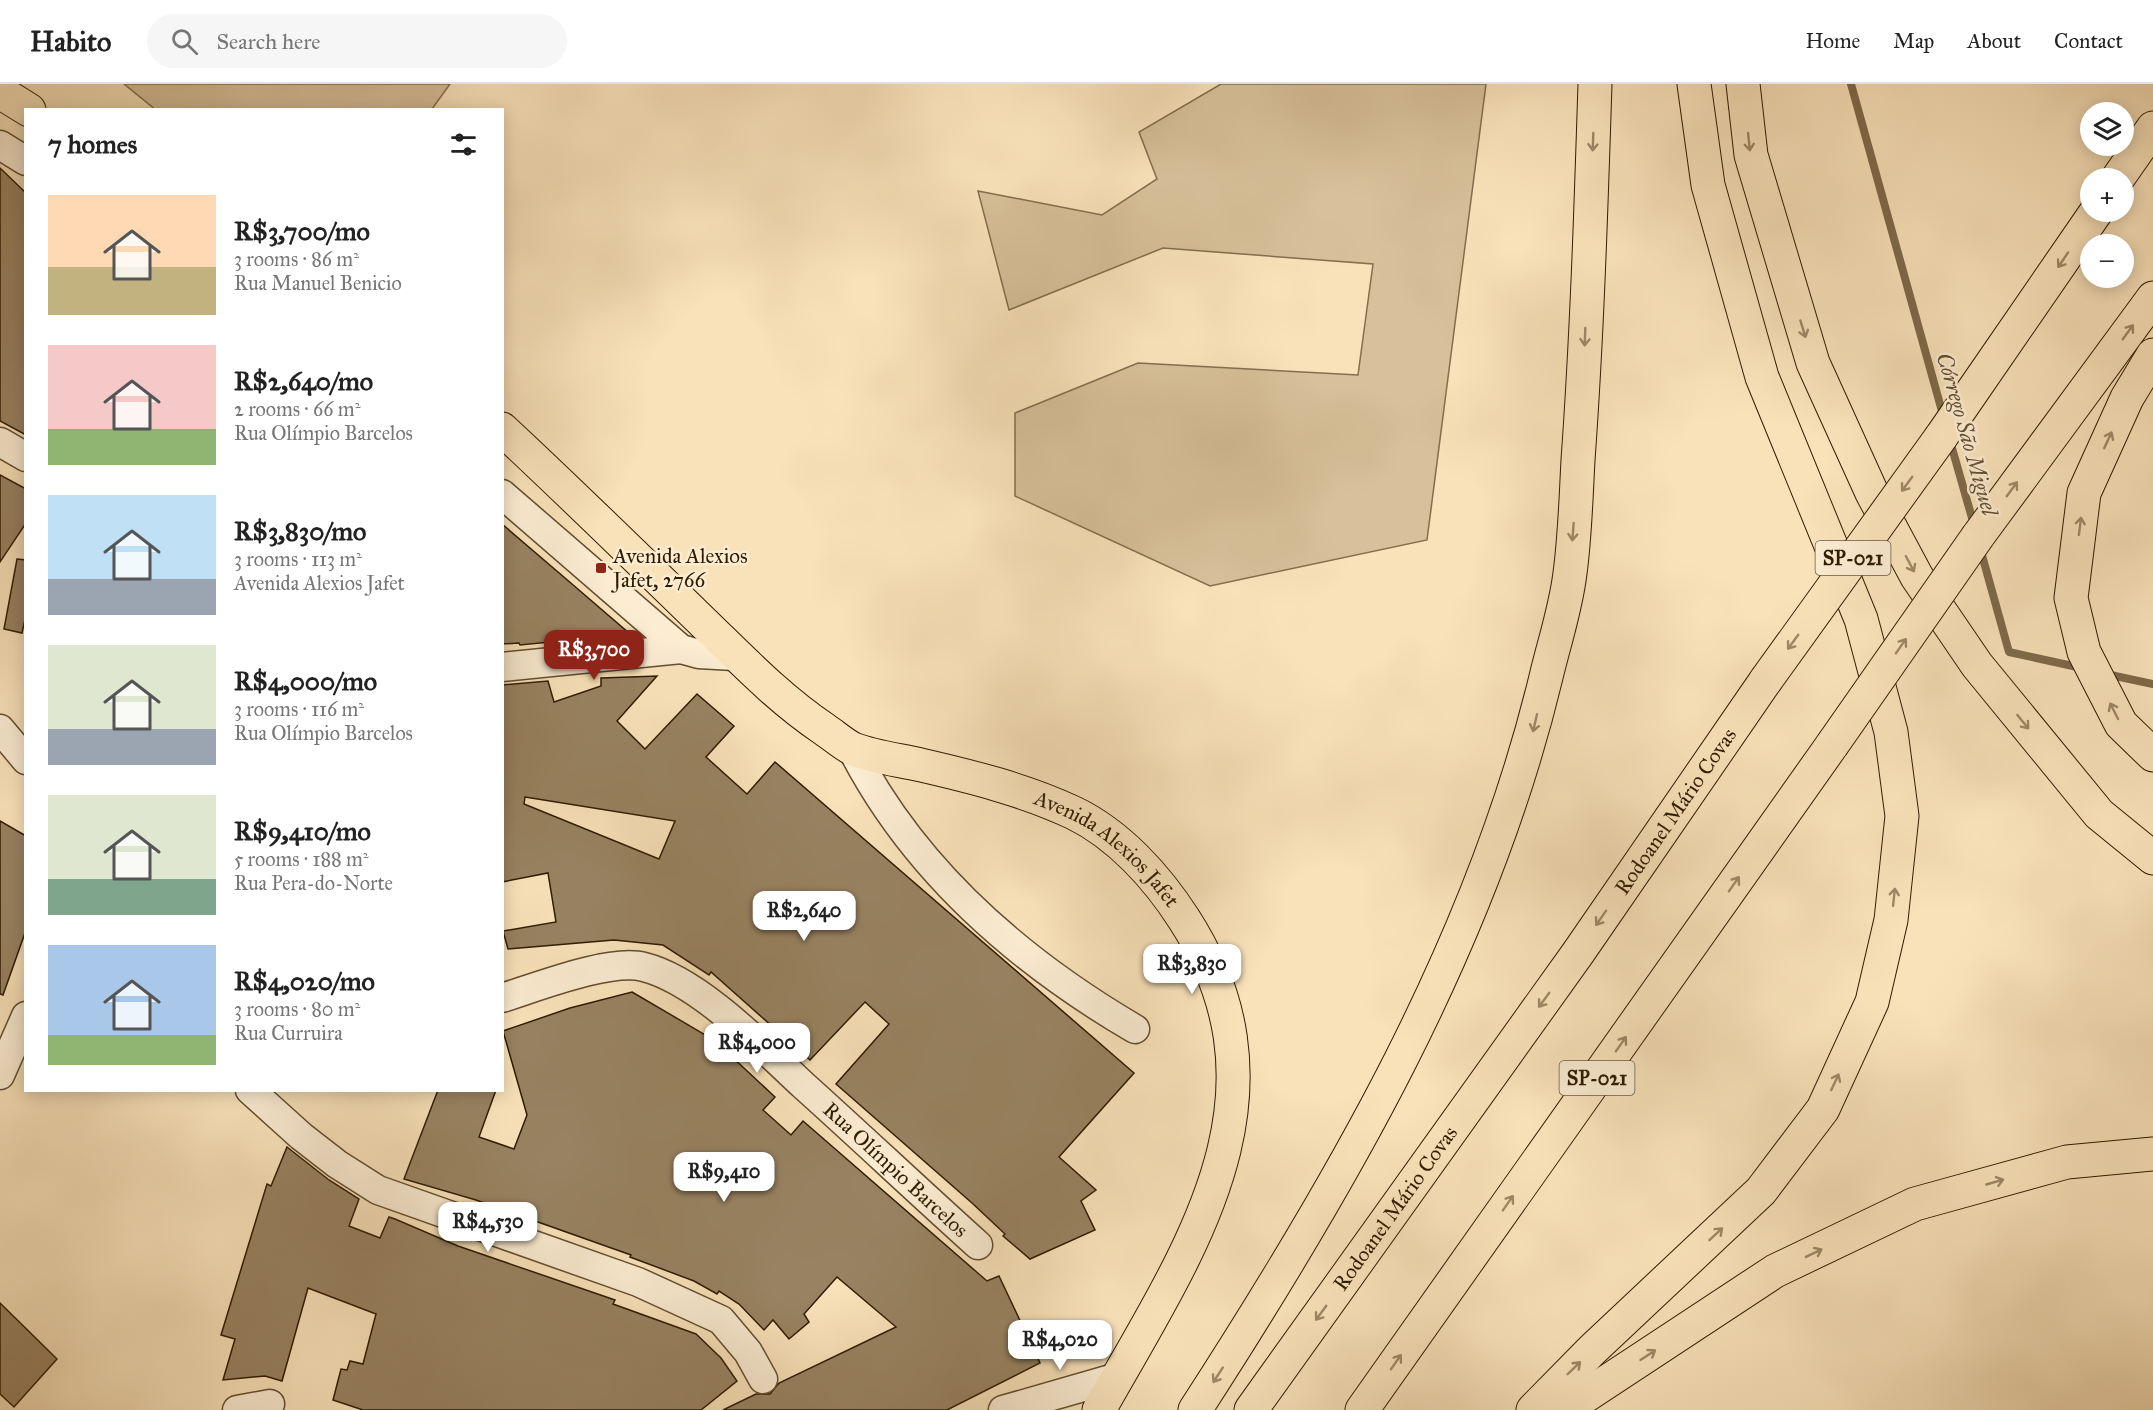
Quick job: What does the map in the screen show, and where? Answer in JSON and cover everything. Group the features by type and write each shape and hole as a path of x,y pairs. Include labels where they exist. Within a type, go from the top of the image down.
{"main road":[{"path":"1195,1410 1246,1329 1380,1102 1447,965 1493,850 1532,733 1570,575 1583,397 1595,84"},
{"path":"1533,1410 1592,1350 1761,1191 1823,1109 1872,1002 1891,920 1902,816 1891,732 1861,619 1762,377 1708,185 1694,84"},
{"path":"1743,84 1750,155 1813,363 1878,504 1917,577 1977,665 2099,814 2153,858"},
{"path":"0,92 26,108"},
{"path":"2125,168 2153,128"},
{"name":"Rodoanel Mário Covas","path":"1251,1410 1578,953 1766,680 1941,437 2089,222"},
{"name":"SP-021","path":"1362,1410 1978,536 2153,298"},
{"path":"2153,355 2127,398 2084,493 2071,598 2084,652 2121,724 2153,755"},
{"name":"Avenida Alexios Jafet","path":"504,431 622,543 734,656 795,709 852,748 993,782 1077,814 1118,843 1163,886 1198,940 1223,1004 1234,1068 1228,1142 1205,1214 1159,1306 1100,1410"},
{"path":"1564,1410 1775,1271 1915,1204 2067,1162 2153,1154"}],"street":[{"path":"0,145 24,160"},
{"path":"0,442 24,456"},
{"path":"504,496 681,649"},
{"path":"504,667 681,649 699,654 734,656"},
{"path":"0,729 24,758"},
{"name":"Avenida Alexios Jafet","path":"852,748 873,789 888,811 927,860 967,903 1029,959 1081,998 1135,1029"},
{"name":"Rua Olímpio Barcelos","path":"504,998 622,964 643,966 678,982 697,993 753,1039 978,1245"},
{"path":"0,1075 24,1021"},
{"path":"252,1092 264,1106 310,1143 378,1190 638,1282 721,1320 748,1352 763,1379"},
{"path":"1012,1409 1118,1377"},
{"path":"237,1410 270,1404"}],"shaded area":[{"path":"124,84 450,84 433,108 154,108"},
{"path":"1221,84 1486,84 1427,540 1210,586 1015,496 1015,413 1138,363 1358,375 1373,264 1163,248 1009,310 978,191 1102,215 1157,179 1139,132"}],"building":[{"path":"0,168 24,191 24,434 0,421"},
{"path":"0,475 24,488 24,526 0,562"},
{"path":"504,526 630,634 520,645 519,643 504,644"},
{"path":"17,559 24,560 22,633 4,629"},
{"path":"657,676 617,721 645,749 697,694 734,726 706,757 747,794 775,762 1134,1073 1059,1157 1096,1190 1081,1201 1095,1230 1030,1259 1003,1236 1005,1234 972,1203 836,1084 889,1024 865,1002 810,1060 711,972 709,975 663,945 614,940 508,949 504,931 556,922 548,873 504,882 504,685 548,681 554,702 601,686 601,678","holes":["525,797 675,821 659,859 524,804"]},
{"path":"0,821 24,835 24,936 3,995 0,994"},
{"path":"632,992 714,1040 775,1097 763,1110 791,1135 803,1121 987,1281 999,1276 1040,1363 947,1410 723,1410 756,1394 770,1394 779,1383 896,1327 837,1277 804,1314 809,1322 789,1339 773,1320 764,1330 739,1304 719,1291 717,1294 694,1281 630,1257 631,1255 476,1200 404,1179 437,1092 495,1092 479,1137 514,1149 527,1115 504,1031 570,1008"},
{"path":"287,1147 329,1180 359,1199 349,1226 380,1238 389,1217 458,1246 615,1300 613,1304 696,1334 721,1358 737,1381 701,1410 363,1410 333,1400 341,1369 347,1370 350,1361 363,1364 376,1314 308,1288 282,1381 265,1376 223,1380 235,1339 221,1335 267,1184 271,1186"},
{"path":"0,1303 57,1359 14,1407 0,1394"}],"waterway":[{"name":"Córrego São Miguel","path":"1851,84 1943,415"},
{"name":"Córrego São Miguel","path":"1950,441 1974,525"},
{"name":"Córrego São Miguel","path":"1980,548 2009,652 2082,668"},
{"name":"Córrego São Miguel","path":"2106,674 2153,684"}],"place":[{"name":"Avenida Alexios Jafet, 2766","path":"601,568"}]}
